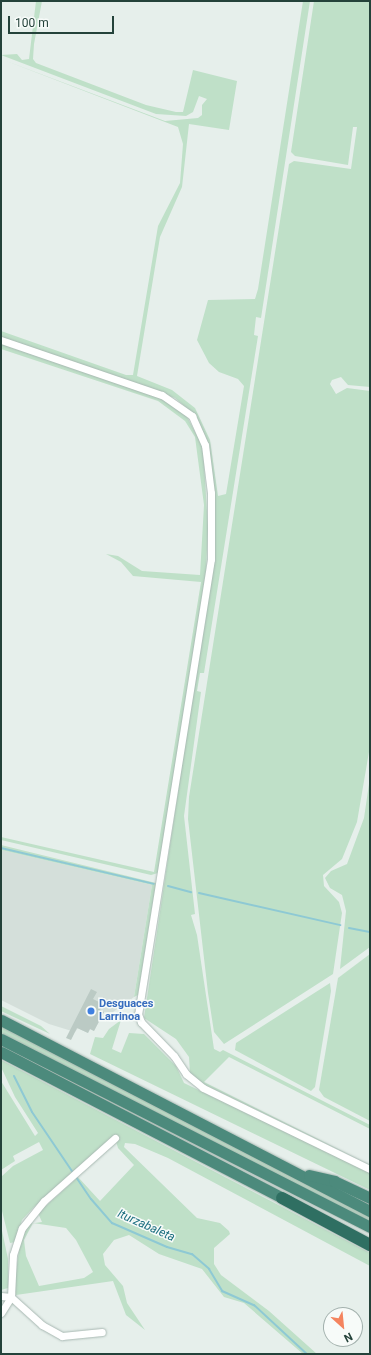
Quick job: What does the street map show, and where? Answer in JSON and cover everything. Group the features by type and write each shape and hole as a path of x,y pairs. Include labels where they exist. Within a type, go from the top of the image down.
{"highway":[{"path":"1,1020 370,1211"},
{"path":"1,1039 370,1227"},
{"path":"1,1052 370,1245"},
{"path":"293,1172 334,1181 370,1198"},
{"path":"282,1198 370,1241"}],"street":[{"path":"1,340 162,395 192,416 205,445 211,493 211,559 138,1014 141,1022 174,1056 186,1074 203,1088 370,1168"},
{"path":"1,1313 11,1297 13,1255 22,1228 44,1201 115,1138"},
{"path":"1,1296 11,1297 42,1325 62,1336 102,1332"}],"shaded area":[{"path":"1,850 152,885 134,997 113,1012 104,1012 94,1031 90,1029 88,1033 78,1028 75,1032 49,1024 1,1000"}],"green space":[{"path":"36,1 42,1 34,44 33,59 36,63 146,105 176,112 183,112 193,70 237,81 229,130 189,124 182,187 160,237 137,376 172,390 195,408 210,440 218,496 226,494 244,386 238,379 219,372 209,363 197,340 208,300 255,299 258,289 303,1 310,1 261,318 256,317 254,335 258,336 204,673 200,673 197,691 201,692 184,816 195,914 191,915 197,935 214,1049 220,1052 223,1050 370,1125 370,1129 229,1057 204,1082 370,1165 205,1085 190,1074 189,1057 176,1039 144,1018 214,553 215,498 209,447 196,416 175,398 1,337 1,331 126,375 133,375 158,226 180,183 183,144 178,127 1,59 165,121 198,118 202,115 202,105 207,99 199,96 193,112 186,116 156,114 1,55 17,54 22,60 29,59"},
{"path":"314,1 370,1 370,387 348,385 341,377 332,380 330,384 336,394 347,388 370,391 370,746 357,822 342,859 323,875 324,886 339,902 342,913 333,974 224,1044 214,1032 208,993 188,819 189,797 289,164 294,161 351,169 357,127 353,127 348,165 295,156 291,152"},
{"path":"1,344 167,400 185,413 203,447 208,528 206,571 158,873 151,875 1,840 1,837 154,872 201,582 133,576 121,562 106,554 118,556 142,571 200,575 204,505 195,437 185,421 158,401 1,349"},
{"path":"370,777 370,947 340,969 346,911 342,895 330,888 325,878 331,871 347,864 364,818"},
{"path":"1,845 156,883 138,995 134,997 152,885 1,850"},
{"path":"370,954 370,1121 324,1097 319,1090 338,978"},
{"path":"330,983 331,991 315,1087 311,1091 235,1050 236,1043"},
{"path":"1,1006 41,1026 50,1034 1,1011"},
{"path":"121,1020 112,1049 121,1053 129,1033 144,1034 176,1066 184,1083 370,1173 370,1190 90,1054 95,1037 103,1038 109,1029"},
{"path":"1,1026 370,1214 370,1223 1,1033"},
{"path":"1,1060 370,1253 370,1266 168,1158 135,1144 125,1143 124,1147 197,1218 220,1223 229,1231 230,1234 214,1248 214,1264 221,1275 269,1311 317,1354 303,1354 244,1303 224,1297 202,1269 159,1254 129,1235 114,1240 103,1254 105,1265 123,1286 127,1303 145,1330 126,1315 113,1281 16,1295 14,1287 20,1243 28,1224 33,1223 24,1240 26,1256 39,1286 84,1278 93,1272 76,1240 66,1228 34,1223 42,1222 38,1213 78,1177 100,1201 134,1165 118,1148 114,1135 33,1208 22,1220 15,1242 10,1243 1,1207 1,1177 13,1166 43,1150 39,1142 13,1156 15,1161 1,1170 1,1081 35,1136 38,1133 15,1097 1,1067"},
{"path":"1,1226 8,1259 8,1288 1,1290"}],"building":[{"name":"Desguaces Larrinoa","path":"91,989 97,992 93,999 103,1004 100,1010 104,1012 94,1031 90,1029 88,1033 77,1028 71,1040 66,1038"}],"waterway":[{"path":"1,848 154,884"},
{"path":"168,886 191,892"},
{"path":"199,893 340,925"},
{"path":"349,928 370,932"},
{"name":"Iturzabaleta","path":"14,1076 32,1112 91,1199 112,1223 167,1247 192,1254 209,1269 222,1291 254,1305 307,1354"}],"place":[{"name":"Desguaces Larrinoa","path":"91,1011"}]}
